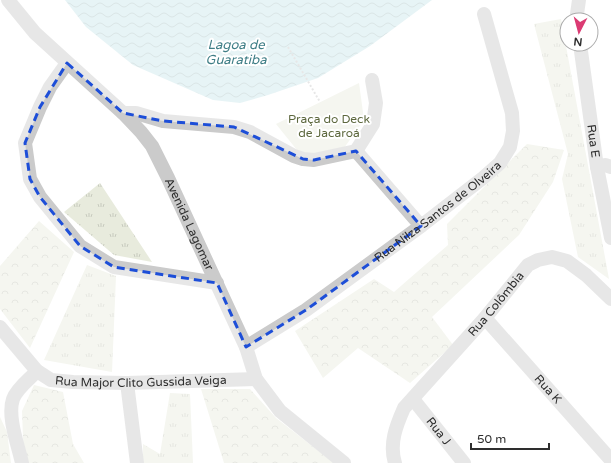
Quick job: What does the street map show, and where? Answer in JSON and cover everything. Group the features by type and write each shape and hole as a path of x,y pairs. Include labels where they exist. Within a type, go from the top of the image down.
{"street":[{"name":"Avenida Lagomar","path":"8,0 35,33 123,113 152,146 246,347 256,379 280,411 344,463"},
{"path":"576,12 579,0"},
{"name":"Rua Nilza Santos de Olveira","path":"246,347 306,310 421,226 500,163 510,147 513,131 512,113 484,14"},
{"name":"Rua E","path":"581,52 597,167 611,238"},
{"path":"67,63 50,87 40,106 25,143 30,178 40,197 80,246 114,267 217,283"},
{"path":"123,113 136,113 163,121 234,127 250,132 294,156 314,160 356,151 373,124 376,103 372,80"},
{"path":"356,151 421,226"},
{"path":"597,167 605,165 611,166"},
{"name":"Rua Colômbia","path":"395,463 392,450 395,431 404,408 485,318 528,265 538,260 552,257 567,261 586,275 611,299"},
{"name":"Rua K","path":"485,318 611,460"},
{"name":"Rua Major Clito Gussida Veiga","path":"0,327 37,371 51,380 127,383 256,379"},
{"path":"22,463 11,413 13,399 17,392 37,371"},
{"path":"127,383 137,463"},
{"name":"Rua J","path":"413,399 464,463"}],"path":[{"path":"288,47 320,102"}],"highlighted area":[{"path":"67,63 123,113 163,121 234,127 303,159 314,160 356,151 421,226 306,310 246,347 217,283 114,267 80,246 40,197 30,179 25,143 40,107"}],"green space":[{"path":"559,19 559,52 567,52 609,279 578,257 562,179 568,154 534,24"},
{"name":"Praça do Deck de Jacaroá","path":"359,83 364,120 344,148 311,155 297,150 276,124"},
{"path":"527,144 564,150 553,182 519,235 432,317 453,345 410,383 358,348 323,378 295,331 374,279 394,292 448,245 447,224"},
{"path":"100,183 152,262 114,255 64,212"},
{"path":"39,221 74,252 30,348 0,309 0,266"},
{"path":"87,265 116,276 112,372 44,360"},
{"path":"34,385 63,392 73,444 84,463 24,463 22,411"},
{"path":"201,389 250,389 276,418 334,463 224,463"},
{"path":"170,393 190,394 193,463 143,463 143,444 160,454"},
{"path":"0,417 7,432 11,463 0,463"}],"water":[{"name":"Lagoa de Guaratiba","path":"65,0 432,0 370,46 318,78 240,103 213,100 133,65 86,27"}]}
